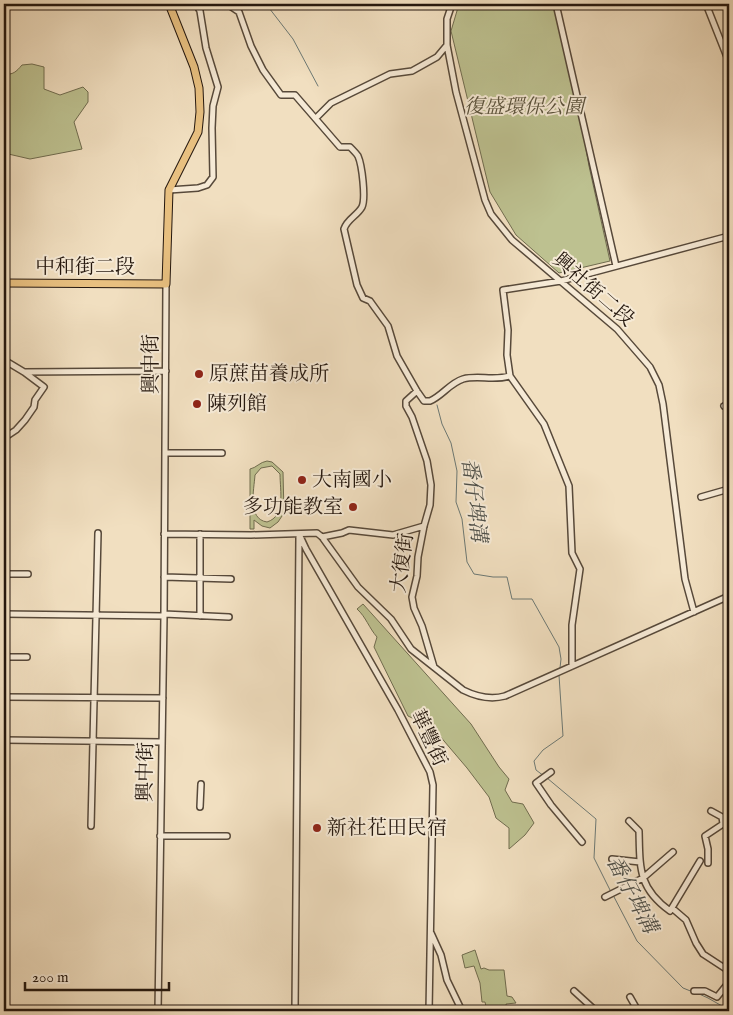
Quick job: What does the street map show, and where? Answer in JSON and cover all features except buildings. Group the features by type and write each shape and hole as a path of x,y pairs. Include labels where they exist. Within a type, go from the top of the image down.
{"main road":[{"path":"166,284 169,190 198,132 200,112 199,88 194,67 169,4"},
{"name":"中和街二段","path":"4,283 166,284"}],"street":[{"path":"169,190 198,188 208,185 212,177 212,128 218,88 206,48 200,11 196,4"},
{"path":"227,4 238,12 259,62 281,95 295,95 340,147 350,147 358,155 363,179 363,202 361,209 346,223 344,229 357,284 363,298 370,301 388,326 397,356 416,391 424,400 430,401 459,380 471,377 491,379 510,376"},
{"name":"興社街二段","path":"452,4 447,18 447,45 456,92 491,214 512,240 617,329 650,367 659,385 685,580 694,612"},
{"path":"556,4 616,266"},
{"path":"706,4 729,62"},
{"path":"316,118 331,103 390,74 412,71 437,57 447,45"},
{"path":"572,666 572,625 580,569 572,553 569,486 544,424 510,376 507,355 508,330 503,290 561,281 729,236"},
{"name":"興中街","path":"158,1011 166,453 166,284"},
{"path":"4,360 44,387 25,420 16,430 4,438"},
{"path":"24,372 166,371"},
{"name":"大復街","path":"416,391 406,401 406,406 412,417 427,461 431,485 430,504 424,526 412,597 414,608 422,626 435,667"},
{"path":"166,453 222,453"},
{"path":"701,497 729,489"},
{"path":"164,534 317,533 322,537 349,530 393,535 424,526"},
{"path":"91,826 98,533"},
{"path":"200,534 200,616"},
{"path":"295,1011 299,534"},
{"name":"華豐街","path":"299,534 398,710 430,772 433,785 429,1011"},
{"name":"大復街","path":"322,537 358,587 391,619 411,648 435,667"},
{"path":"4,574 28,574"},
{"path":"164,576 231,579"},
{"path":"435,667 472,695 497,698 729,596"},
{"path":"4,614 229,617"},
{"path":"4,657 27,657"},
{"path":"4,697 162,698"},
{"path":"4,740 162,742"},
{"path":"551,772 536,783 551,805 582,842"},
{"path":"200,784 200,807"},
{"path":"708,863 708,849 705,836 723,824 722,817 711,811"},
{"path":"629,821 639,832 640,862 643,878 655,900 670,911 700,861"},
{"path":"160,836 226,836"},
{"path":"605,897 643,878 673,852"},
{"path":"612,859 640,862"},
{"path":"672,908 686,920 703,954 729,971"},
{"path":"430,933 441,955 447,980 462,1011"},
{"path":"694,991 705,991 716,997 729,982"},
{"path":"574,991 596,1011"},
{"path":"630,997 638,1011"}],"green space":[{"name":"復盛環保公園","path":"459,4 553,4 578,103 589,166 610,261 559,273 516,235 490,192 451,31"},
{"path":"32,64 44,67 44,89 60,95 83,87 88,92 88,102 74,122 82,149 30,159 4,153 4,74 10,74 18,70 22,65"},
{"path":"265,462 272,462 283,472 284,513 278,522 270,528 262,526 254,520 254,529 250,529 250,469","holes":["272,466 280,474 281,502 277,514 267,522 261,520 254,510 253,503 255,475 261,468"]},
{"path":"363,604 471,724 509,779 505,790 512,802 523,804 534,823 525,835 509,849 509,828 496,818 489,797 467,768 433,728 408,716 374,647 377,637 357,609"},
{"path":"475,950 481,969 504,970 507,996 512,997 516,1003 506,1004 507,1011 487,1011 485,1002 482,1002 480,983 474,966 465,968 462,955"}],"waterway":[{"path":"266,4 293,39 318,86"},
{"name":"番仔埤溝","path":"437,405 442,424 451,443 457,471 456,502 462,519 467,562 474,574 507,577 512,599 532,599 559,647 560,668"},
{"name":"番仔埤溝","path":"544,776 536,770 534,761 543,750 563,736 559,675"},
{"name":"番仔埤溝","path":"547,778 596,819 594,858 611,892"},
{"name":"番仔埤溝","path":"613,895 637,941 683,988 693,992"},
{"name":"番仔埤溝","path":"697,993 729,1010"}],"place":[{"name":"原蔗苗養成所","path":"199,374"},
{"name":"陳列館","path":"197,404"},
{"name":"大南國小","path":"302,480"},
{"name":"多功能教室","path":"353,507"},
{"name":"新社花田民宿","path":"317,828"}]}
